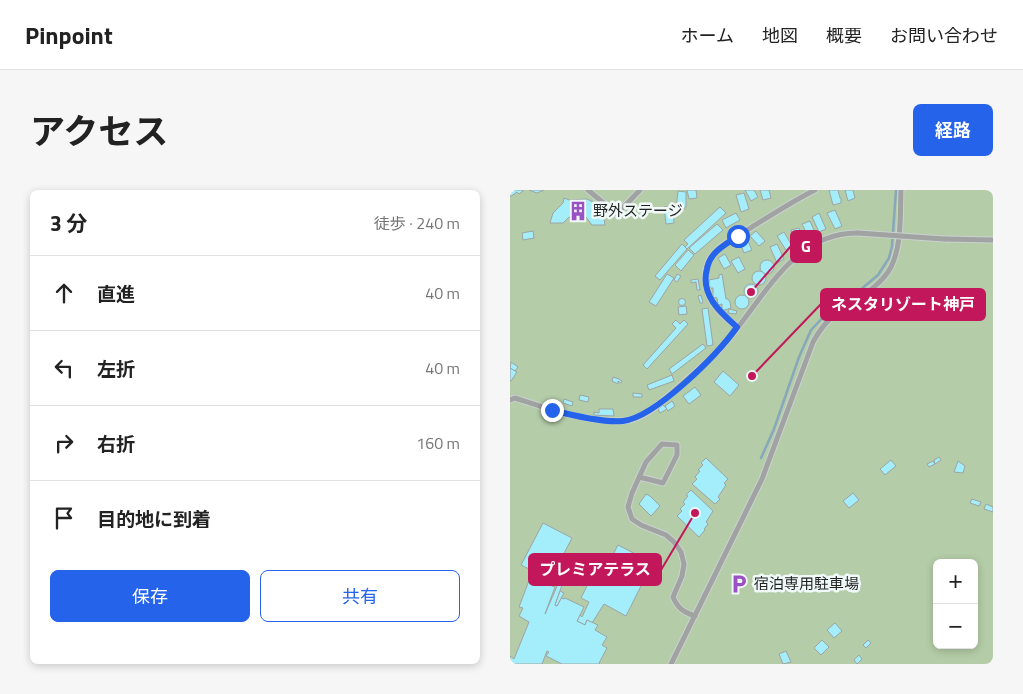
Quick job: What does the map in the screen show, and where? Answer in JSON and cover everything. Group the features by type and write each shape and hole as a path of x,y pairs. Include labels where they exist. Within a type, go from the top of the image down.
{"lane":[{"path":"588,190 617,214 640,190"},
{"path":"737,327 718,310 708,295 705,279 707,267 714,253 738,236 815,190"},
{"path":"671,664 762,479 813,342 831,317 878,282 891,268 897,248 901,190"},
{"path":"510,394 512,399 577,417 623,421 641,416 669,396 727,342 766,288 789,263 804,251 829,238 844,233 858,233 944,239 993,240"},
{"path":"639,477 663,482 678,455 677,445 662,444 646,462 639,477 632,493 628,507 632,519 641,525 666,535 681,552 684,564 682,576 673,597 677,606 695,616"}],"green space":[{"path":"510,190 993,190 993,664 510,664"}],"building":[{"path":"510,190 524,190 510,197"},
{"path":"529,190 544,190 537,193"},
{"path":"687,190 696,190 697,198 689,199"},
{"path":"745,190 754,190 758,197 751,201"},
{"path":"760,190 769,190 771,198 763,200"},
{"path":"829,190 838,190 841,203 833,205"},
{"path":"845,190 853,190 855,198 848,201"},
{"path":"678,191 686,192 686,207 684,207 684,210 676,209"},
{"path":"744,193 749,209 741,212 736,195"},
{"name":"野外ステージ","path":"564,198 569,200 587,199 595,203 603,214 605,225 592,225 586,217 575,214 563,223 550,223 553,213 563,203"},
{"path":"673,206 674,223 666,224 664,207"},
{"path":"720,207 726,213 687,249 685,247 688,244 684,240"},
{"path":"835,210 842,226 835,229 827,213"},
{"path":"736,213 740,220 726,228 722,220"},
{"path":"819,213 826,229 819,232 812,217"},
{"path":"810,221 817,237 810,240 802,224"},
{"path":"717,224 723,230 695,254 689,248"},
{"path":"799,228 804,244 796,247 791,230"},
{"path":"533,231 534,238 523,240 522,233"},
{"path":"756,231 765,241 759,246 750,236"},
{"path":"784,232 792,246 786,250 777,236"},
{"path":"746,237 752,250 744,253 739,240"},
{"path":"682,244 687,249 660,280 655,276"},
{"path":"777,244 784,259 777,263 770,247"},
{"path":"688,250 694,255 681,271 675,265"},
{"path":"725,254 731,265 724,269 718,258"},
{"path":"739,257 745,269 738,273 731,261"},
{"path":"767,260 772,262 774,267 772,272 767,274 762,272 760,267 762,262"},
{"path":"759,271 764,273 766,278 764,283 759,285 754,283 752,278 754,273"},
{"path":"667,274 674,278 656,306 649,302"},
{"path":"677,274 681,276 677,282 674,280"},
{"path":"722,274 726,299 730,302 731,308 725,310 722,310 722,304 718,305 717,298 713,297 713,288 710,288 709,280 719,278 719,275"},
{"path":"698,279 700,290 697,290 696,282 691,283 691,280"},
{"path":"751,284 756,286 758,291 756,296 751,298 746,296 744,291 746,286"},
{"path":"701,295 703,303 700,303 698,296"},
{"path":"742,295 747,297 749,302 747,307 742,309 737,307 735,302 737,297"},
{"path":"682,298 686,302 682,306 678,302"},
{"path":"686,306 687,314 679,315 678,307"},
{"path":"708,308 713,345 707,346 702,309"},
{"path":"729,309 737,311 736,314 728,313"},
{"path":"676,320 680,324 684,320 688,324 647,369 643,365 676,328 672,324"},
{"path":"703,344 706,348 672,374 669,369"},
{"path":"511,362 518,367 515,371 510,368"},
{"path":"510,368 517,372 511,381 510,381"},
{"path":"723,371 739,385 730,396 714,382"},
{"path":"672,375 674,381 649,390 647,385"},
{"path":"613,377 622,381 621,383 618,381 618,384 612,381"},
{"path":"695,387 701,395 689,404 683,396"},
{"path":"633,393 642,394 642,397 633,397"},
{"path":"580,395 589,397 588,402 579,400"},
{"path":"564,399 573,402 572,406 563,403"},
{"path":"672,401 675,406 668,411 665,406"},
{"path":"663,405 667,409 660,413 658,409"},
{"path":"599,409 613,409 614,416 594,415 594,412 599,413"},
{"path":"939,457 941,460 935,464 934,460"},
{"path":"706,458 728,479 724,483 726,485 718,497 720,499 715,504 692,484 697,479 695,477 700,471 698,470 703,465 701,463"},
{"path":"891,460 896,466 885,475 880,469"},
{"path":"933,461 935,464 929,467 927,464"},
{"path":"958,461 965,466 963,473 954,472"},
{"path":"691,490 713,511 706,522 708,524 705,530 699,537 677,516 685,504 683,502 688,496 686,495"},
{"path":"853,493 859,500 849,508 843,501"},
{"path":"646,494 660,506 651,516 639,504"},
{"path":"972,499 981,502 979,506 970,503"},
{"path":"986,504 993,507 993,512 984,509"},
{"path":"543,523 572,538 560,561 571,567 562,585 521,565"},
{"path":"618,545 647,560 644,565 650,568 626,616 604,604 592,623 587,620 585,625 577,621 580,615 582,617 589,602 581,598 594,572 596,573 601,563 607,566"},
{"path":"578,558 594,567 584,586 572,579 571,581 565,578"},
{"path":"530,578 555,587 545,614 558,584 562,585 555,605 557,606 561,598 565,598 584,607 577,621 585,625 587,620 598,625 595,630 607,637 602,645 607,648 600,664 562,664 546,656 549,652 547,651 542,664 510,664 510,656 514,659 529,622 519,616 523,608 519,607"},
{"path":"560,591 564,593 557,606 555,605"},
{"path":"835,623 842,631 834,638 827,630"},
{"path":"822,640 829,647 821,655 814,648"},
{"path":"868,640 871,643 866,648 863,645"},
{"path":"786,651 791,662 783,664 779,654"},
{"path":"859,655 862,659 857,664 854,660"}],"waterway":[{"path":"761,458 774,429 799,357 811,330 828,312 859,291 878,275 889,258 892,246 896,190"}],"place":[{"name":"野外ステージ","path":"578,211"},
{"name":"G","path":"751,292"},
{"name":"ネスタリゾート神戸","path":"752,376"},
{"name":"プレミアテラス","path":"695,513"},
{"name":"宿泊専用駐車場","path":"739,584"}],"route":[{"path":"552,410 577,417 623,421 641,416 669,396 727,342 737,327 718,310 708,295 705,279 707,267 714,253 738,236"}]}
